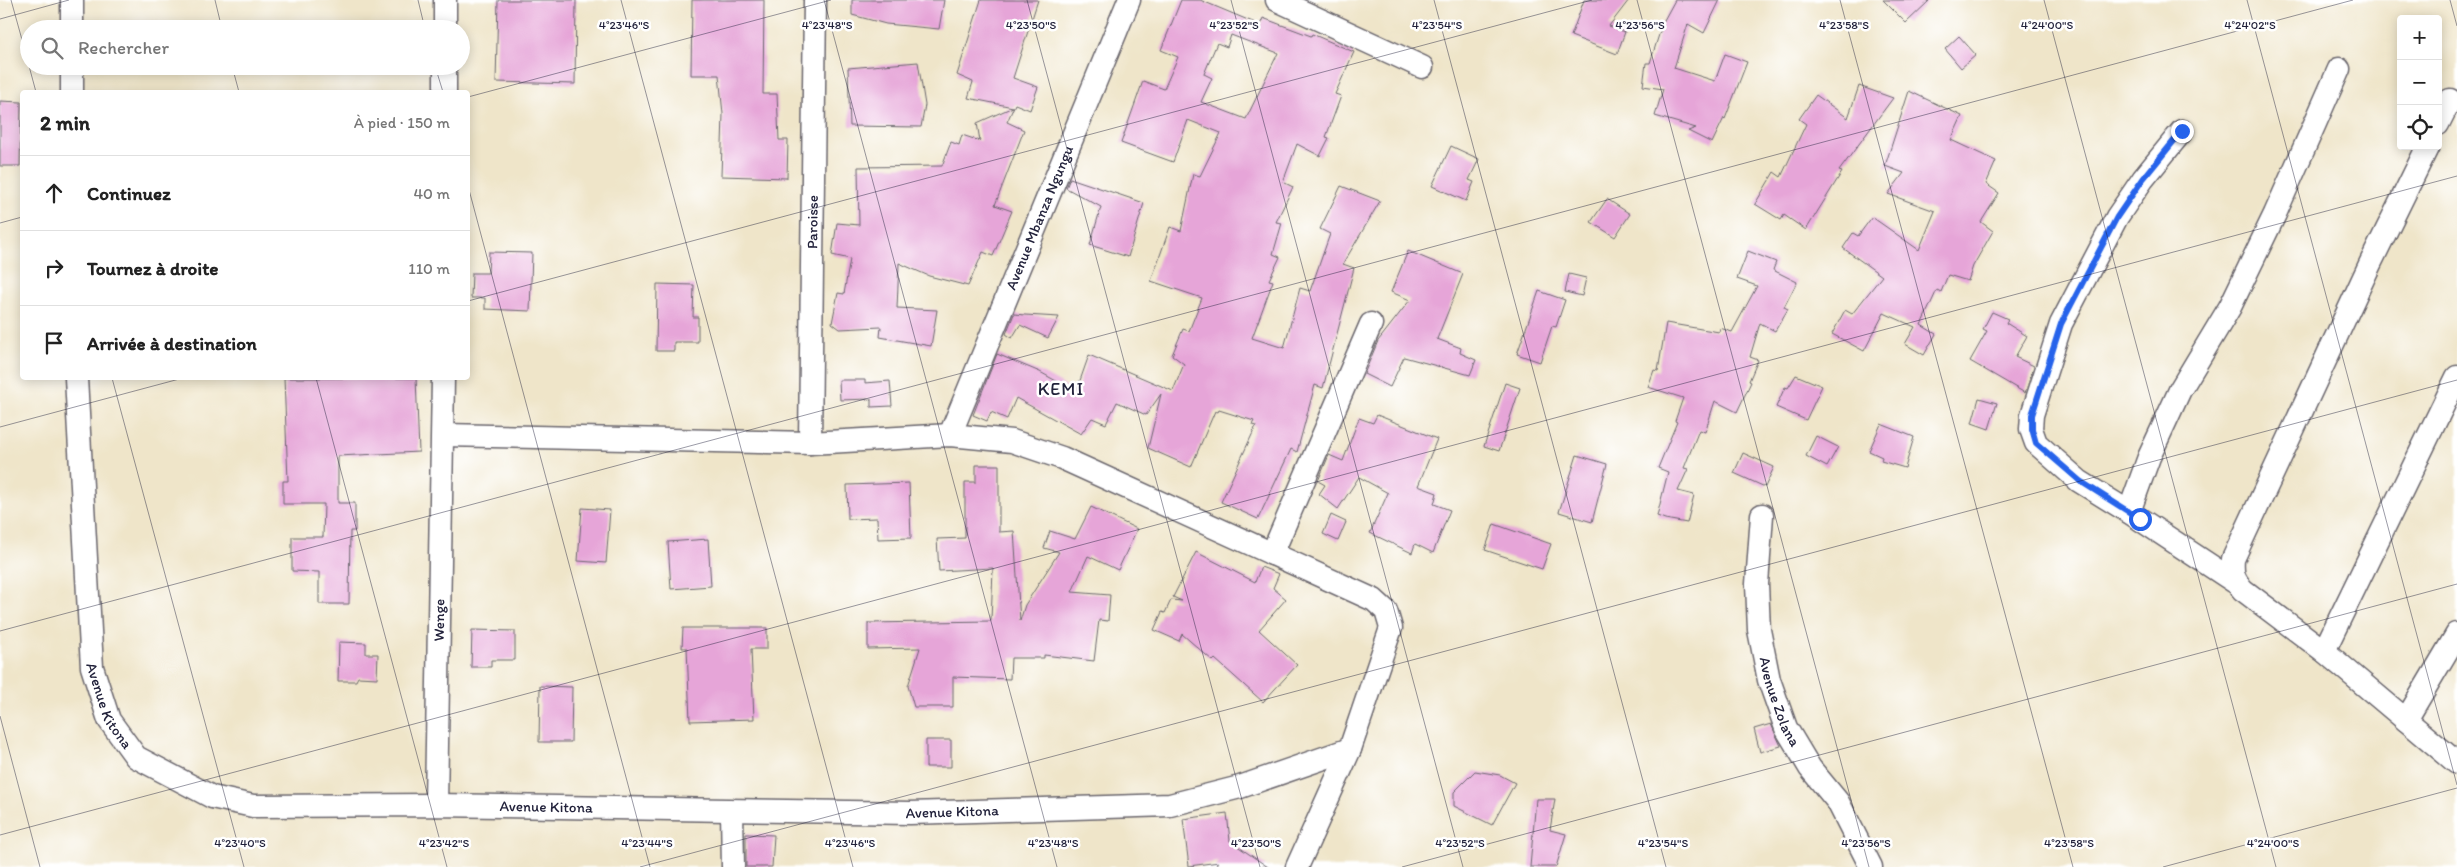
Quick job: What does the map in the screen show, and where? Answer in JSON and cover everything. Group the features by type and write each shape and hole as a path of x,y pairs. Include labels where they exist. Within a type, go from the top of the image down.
{"street":[{"path":"72,0 72,20"},
{"path":"445,0 445,20"},
{"name":"Paroisse","path":"810,443 815,0"},
{"name":"Avenue Mbanza Ngungu","path":"950,435 1130,0"},
{"path":"1277,0 1422,67"},
{"path":"2129,512 2149,457 2176,398 2230,307 2275,214 2339,69"},
{"path":"72,75 72,90"},
{"path":"445,75 445,90"},
{"path":"2442,116 2450,100"},
{"path":"2182,131 2143,179 2117,217 2061,324 2032,415 2032,429 2036,443 2080,481 2235,582 2324,651 2457,763"},
{"path":"2235,582 2232,573 2234,559 2365,273 2426,150"},
{"path":"1272,554 1370,324"},
{"path":"2324,651 2457,377"},
{"name":"Avenue Kitona","path":"76,380 92,667 109,720 136,757 212,797 253,806 436,805 920,813 1170,805 1240,787 1350,749"},
{"name":"Wenge","path":"436,805 443,380"},
{"path":"443,435 810,443 950,435 1012,441 1062,458 1374,600 1386,611 1391,628 1350,749 1297,867"},
{"name":"Avenue Zolana","path":"1762,515 1756,584 1759,630 1769,680 1786,728 1810,768 1838,802 1871,867"},
{"path":"2406,720 2457,634"},
{"path":"732,811 733,867"}],"building":[{"path":"498,0 576,0 575,84 496,82"},
{"path":"692,0 764,0 763,94 777,94 779,140 788,140 787,178 721,176 723,114 719,75 691,75"},
{"path":"852,0 944,0 939,29 886,24 852,15"},
{"path":"981,0 1038,0 1013,78 1038,87 1030,110 1015,104 1007,122 1024,130 995,205 1012,211 993,256 983,252 968,286 929,276 899,263 897,308 937,310 931,346 880,337 881,327 840,329 832,323 838,293 844,294 850,259 832,255 837,223 859,225 858,167 942,166 951,142 959,145 962,135 980,141 977,123 1013,107 968,98 973,82 957,75"},
{"path":"1181,0 1200,0 1260,25 1263,18 1311,36 1312,34 1354,52 1335,94 1341,96 1326,137 1329,138 1320,156 1297,144 1283,182 1293,187 1276,222 1282,223 1273,254 1280,257 1269,280 1273,281 1252,338 1284,348 1300,288 1310,291 1330,234 1320,229 1341,186 1380,201 1343,264 1354,268 1323,388 1315,385 1297,452 1291,449 1258,519 1221,502 1256,426 1252,425 1254,421 1219,410 1218,412 1215,411 1191,467 1148,448 1161,394 1146,415 1117,402 1106,424 1092,418 1081,434 1016,398 1007,419 991,412 987,421 973,415 997,354 1040,372 1076,392 1089,355 1173,391 1184,364 1172,355 1183,329 1189,331 1202,298 1151,281 1170,227 1181,231 1193,174 1200,176 1221,133 1188,120 1173,162 1121,143 1143,81 1164,89 1178,57 1161,50","holes":["1231,35 1278,53 1246,119 1201,102 1212,78 1204,74 1217,43 1227,47"]},
{"path":"1584,0 1629,0 1609,26 1625,32 1617,54 1571,36"},
{"path":"1675,0 1720,0 1704,33 1688,24 1674,68 1715,81 1725,54 1747,62 1725,119 1712,143 1688,131 1696,128 1655,116 1663,89 1643,86 1646,63 1650,63 1663,22"},
{"path":"1883,0 1930,0 1906,23"},
{"path":"1959,36 1976,55 1961,68 1945,49"},
{"path":"918,62 925,105 921,127 850,126 848,68"},
{"path":"1859,86 1893,98 1839,171 1842,172 1806,230 1784,215 1781,220 1755,204 1774,172 1781,177 1806,124 1799,119 1816,95 1848,118"},
{"path":"1909,91 1962,116 1951,140 1996,161 1986,184 1999,193 1981,222 1993,231 1973,266 1968,281 1948,275 1941,292 1937,290 1921,325 1936,334 1924,355 1905,344 1915,327 1884,313 1864,351 1832,334 1845,310 1852,314 1882,276 1843,248 1853,233 1858,236 1872,217 1919,250 1935,211 1888,194 1904,173 1885,166"},
{"path":"0,101 20,102 20,166 0,166"},
{"path":"1451,146 1479,159 1469,180 1474,182 1466,201 1432,186"},
{"path":"1070,178 1144,203 1128,257 1090,245 1101,207 1066,188"},
{"path":"1607,199 1630,214 1615,237 1591,222"},
{"path":"1408,251 1463,274 1437,339 1461,348 1460,353 1476,360 1470,375 1404,357 1390,387 1364,374 1378,341 1410,300 1391,292"},
{"path":"1748,251 1776,262 1773,270 1797,282 1784,307 1788,309 1775,331 1760,323 1750,357 1758,360 1749,381 1751,382 1737,412 1715,401 1705,432 1699,430 1684,468 1688,469 1678,491 1694,495 1687,523 1665,519 1657,516 1668,472 1658,468 1677,422 1675,421 1683,398 1648,387 1654,370 1658,371 1666,323 1719,332 1720,328 1732,332 1757,286 1737,279"},
{"path":"489,252 532,253 530,311 485,309 485,298 471,298 472,273 488,273"},
{"path":"1569,274 1586,278 1582,296 1565,292"},
{"path":"657,284 694,285 693,317 698,317 698,342 674,342 674,351 656,351"},
{"path":"1539,291 1565,300 1556,327 1552,326 1540,362 1517,354"},
{"path":"1992,312 2008,319 2006,323 2027,336 2015,357 2034,366 2025,393 1970,361 1987,331 1983,329"},
{"path":"1014,314 1059,317 1048,338 1020,325 1012,338 1006,334"},
{"path":"1796,375 1822,386 1806,420 1776,407 1785,387 1788,388"},
{"path":"284,380 416,380 419,452 338,456 338,503 355,503 355,531 350,531 349,604 319,604 319,572 292,571 292,537 323,537 324,504 283,504 283,481 288,481"},
{"path":"839,380 865,380 865,383 890,381 892,406 871,407 871,399 840,400"},
{"path":"1505,383 1520,388 1499,451 1484,446"},
{"path":"1979,398 1997,403 1989,429 1972,423"},
{"path":"1377,415 1437,439 1418,486 1437,493 1434,504 1450,510 1433,553 1415,544 1412,553 1370,533 1388,493 1359,477 1338,509 1319,494 1325,485 1318,481 1329,455 1343,461 1359,418 1373,423"},
{"path":"1881,424 1914,437 1905,468 1881,461 1882,457 1869,451"},
{"path":"1816,436 1838,447 1827,467 1806,456"},
{"path":"1743,453 1774,467 1765,487 1734,473"},
{"path":"1577,455 1607,464 1592,522 1559,512"},
{"path":"976,465 999,465 999,532 1014,531 1020,621 1025,605 1059,552 1044,548 1050,531 1075,539 1091,507 1137,529 1118,570 1088,556 1072,592 1110,595 1108,621 1099,620 1094,661 1044,655 1044,658 1011,658 1010,679 953,677 953,707 914,707 908,686 920,648 868,649 868,623 991,621 993,568 939,571 937,539 965,538 965,482 976,482"},
{"path":"909,483 911,538 878,539 877,518 848,519 847,485"},
{"path":"582,508 610,510 606,563 578,561"},
{"path":"1331,515 1346,522 1338,541 1323,534"},
{"path":"1494,524 1551,544 1542,569 1485,550"},
{"path":"708,539 711,586 671,589 668,542"},
{"path":"1196,552 1255,582 1261,567 1279,574 1273,588 1286,599 1259,630 1297,665 1263,702 1215,659 1213,661 1182,634 1179,641 1154,630 1162,612 1165,613 1171,600 1182,601 1173,597"},
{"path":"683,628 767,628 767,649 751,649 754,719 690,721 687,648 682,648"},
{"path":"472,630 515,631 515,660 491,660 491,667 471,667"},
{"path":"339,642 366,643 366,654 378,654 377,678 358,677 356,681 338,681"},
{"path":"540,686 572,687 571,742 539,742"},
{"path":"1771,724 1781,746 1760,752 1754,729"},
{"path":"926,740 951,740 951,767 926,767"},
{"path":"1475,771 1500,775 1515,783 1492,825 1454,806 1454,792"},
{"path":"1536,799 1555,799 1550,830 1566,834 1556,867 1530,867"},
{"path":"1227,813 1230,841 1268,867 1215,867 1219,862 1189,866 1183,819"},
{"path":"746,834 774,835 772,867 746,867"}],"district":[{"name":"KEMI","path":"1061,389"}],"route":[{"path":"2140,519 2080,481 2036,443 2032,429 2032,415 2061,324 2117,217 2143,179 2182,131"}]}
